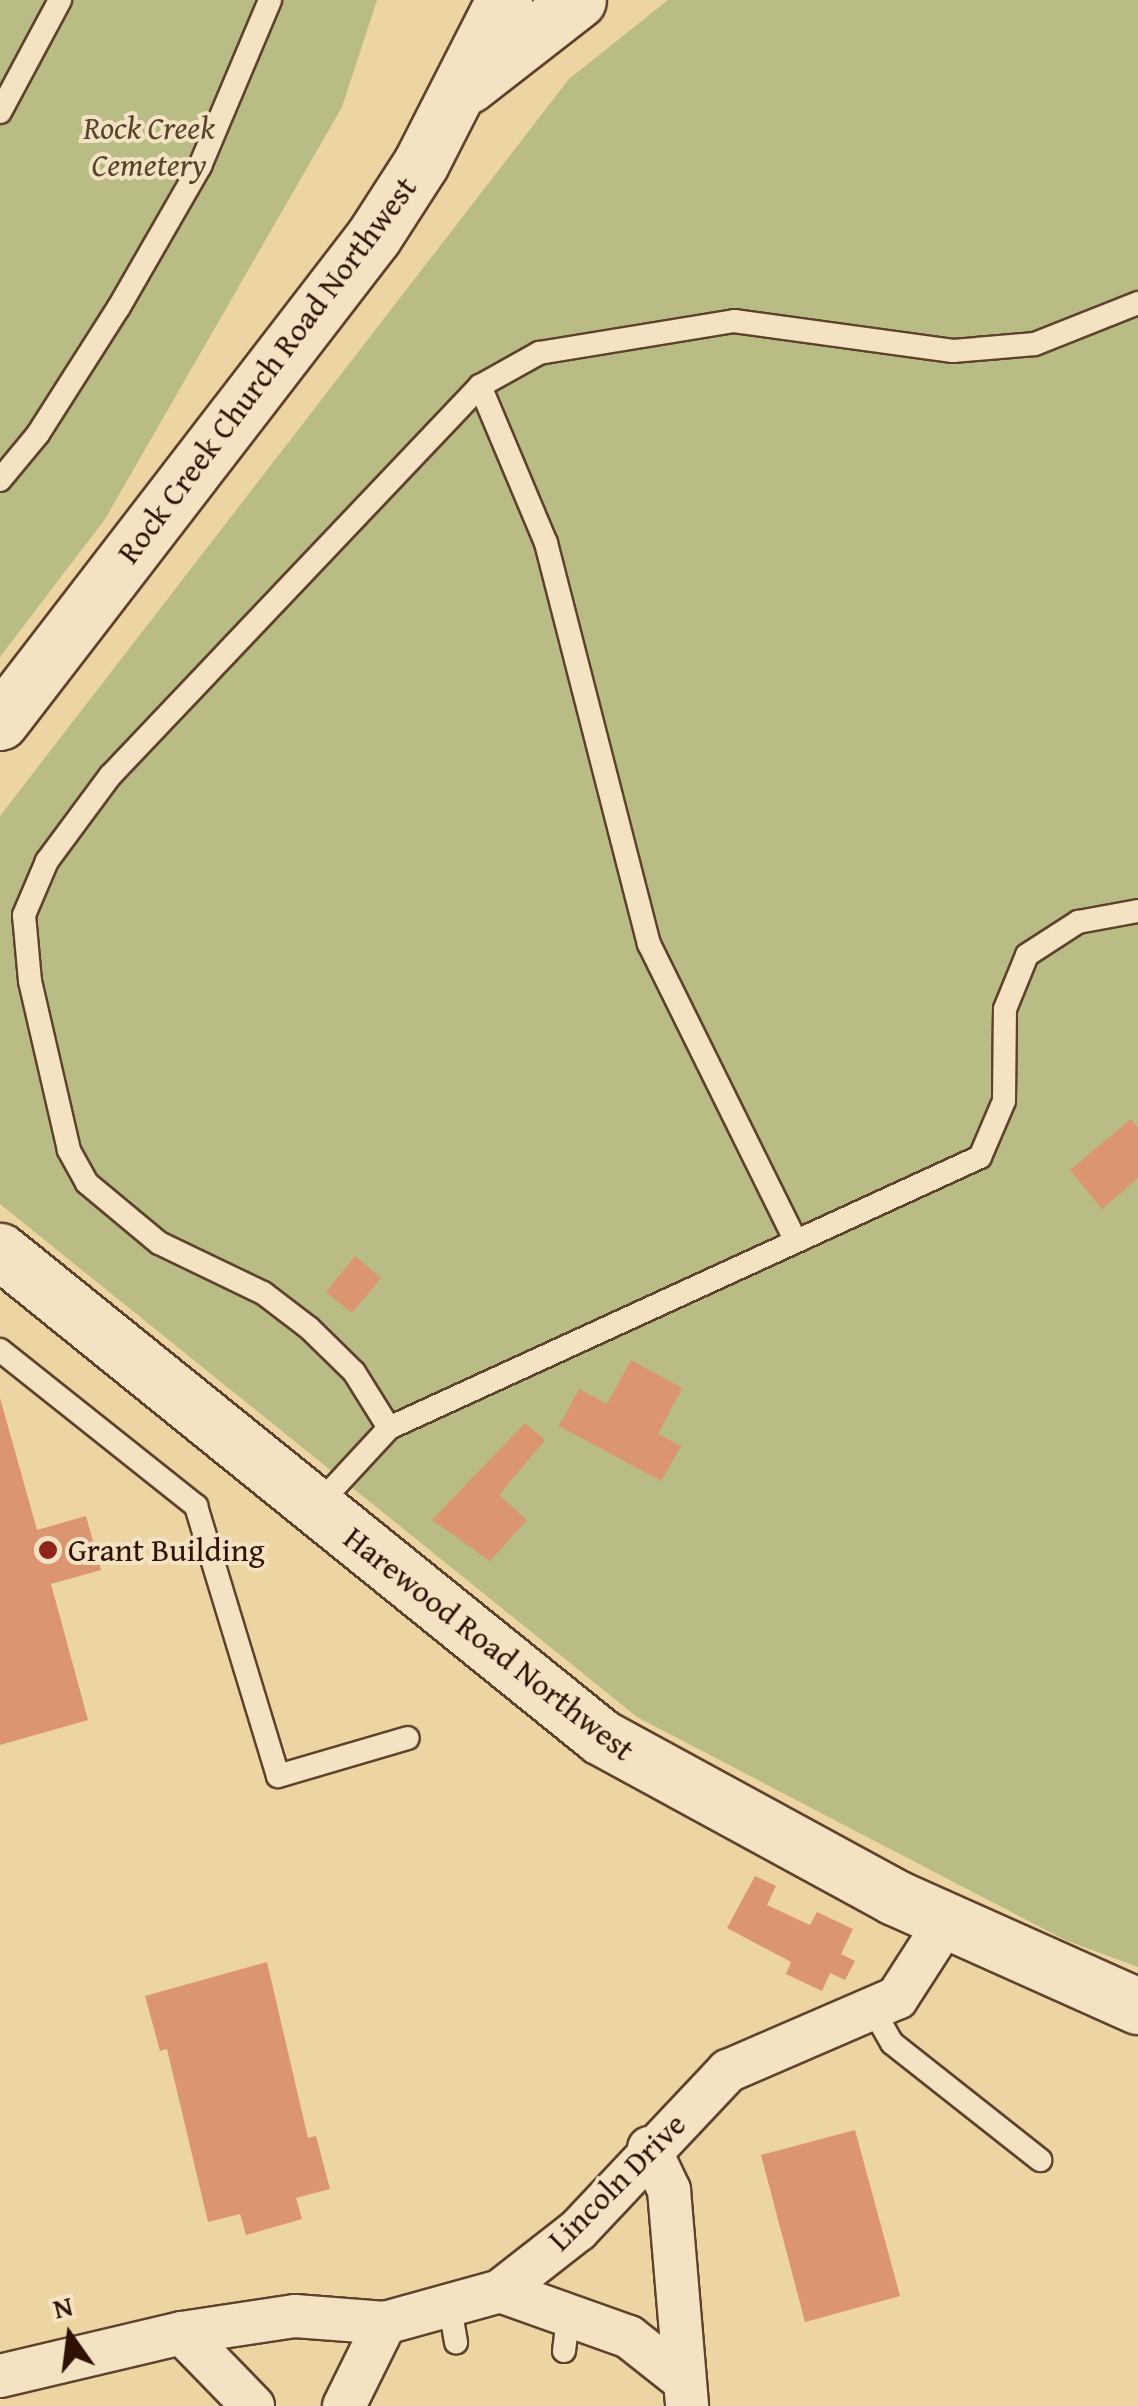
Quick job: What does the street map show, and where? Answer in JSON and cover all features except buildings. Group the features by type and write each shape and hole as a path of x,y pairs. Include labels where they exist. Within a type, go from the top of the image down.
{"street":[{"name":"Rock Creek Church Road Northwest","path":"0,722 366,248 459,93 504,0"},
{"path":"459,93 578,0"},
{"name":"Harewood Road Northwest","path":"0,1251 601,1737 946,1922 1138,2006"},
{"name":"Lincoln Drive","path":"0,2376 182,2332 295,2316 453,2325 578,2230 649,2148 728,2072 897,1998 946,1922"},
{"path":"649,2148 669,2190 684,2392"},
{"path":"500,2292 566,2335 629,2337 684,2392"},
{"path":"344,2406 385,2324"},
{"path":"182,2332 253,2406"}],"lane":[{"path":"0,112 60,0"},
{"path":"0,480 109,323 200,166 270,0"},
{"path":"389,1428 354,1372 309,1328 263,1293 159,1243 87,1183 68,1150 30,982 24,916 47,861 110,776 480,386 539,353 734,321 952,351 1035,344 1138,303"},
{"path":"480,386 546,543 648,944 796,1241"},
{"path":"315,1508 389,1428 980,1157 1004,1101 1005,1009 1027,955 1078,922 1138,911"},
{"path":"0,1350 196,1506 278,1776 408,1738"},
{"path":"872,2008 892,2043 1040,2160"}],"green space":[{"name":"Rock Creek Cemetery","path":"0,0 377,0 342,107 105,519 0,657"},
{"path":"668,0 1138,0 1138,1967 1065,1940 637,1717 0,1204 0,816 569,79"}],"place":[{"name":"Grant Building","path":"48,1550"}]}
